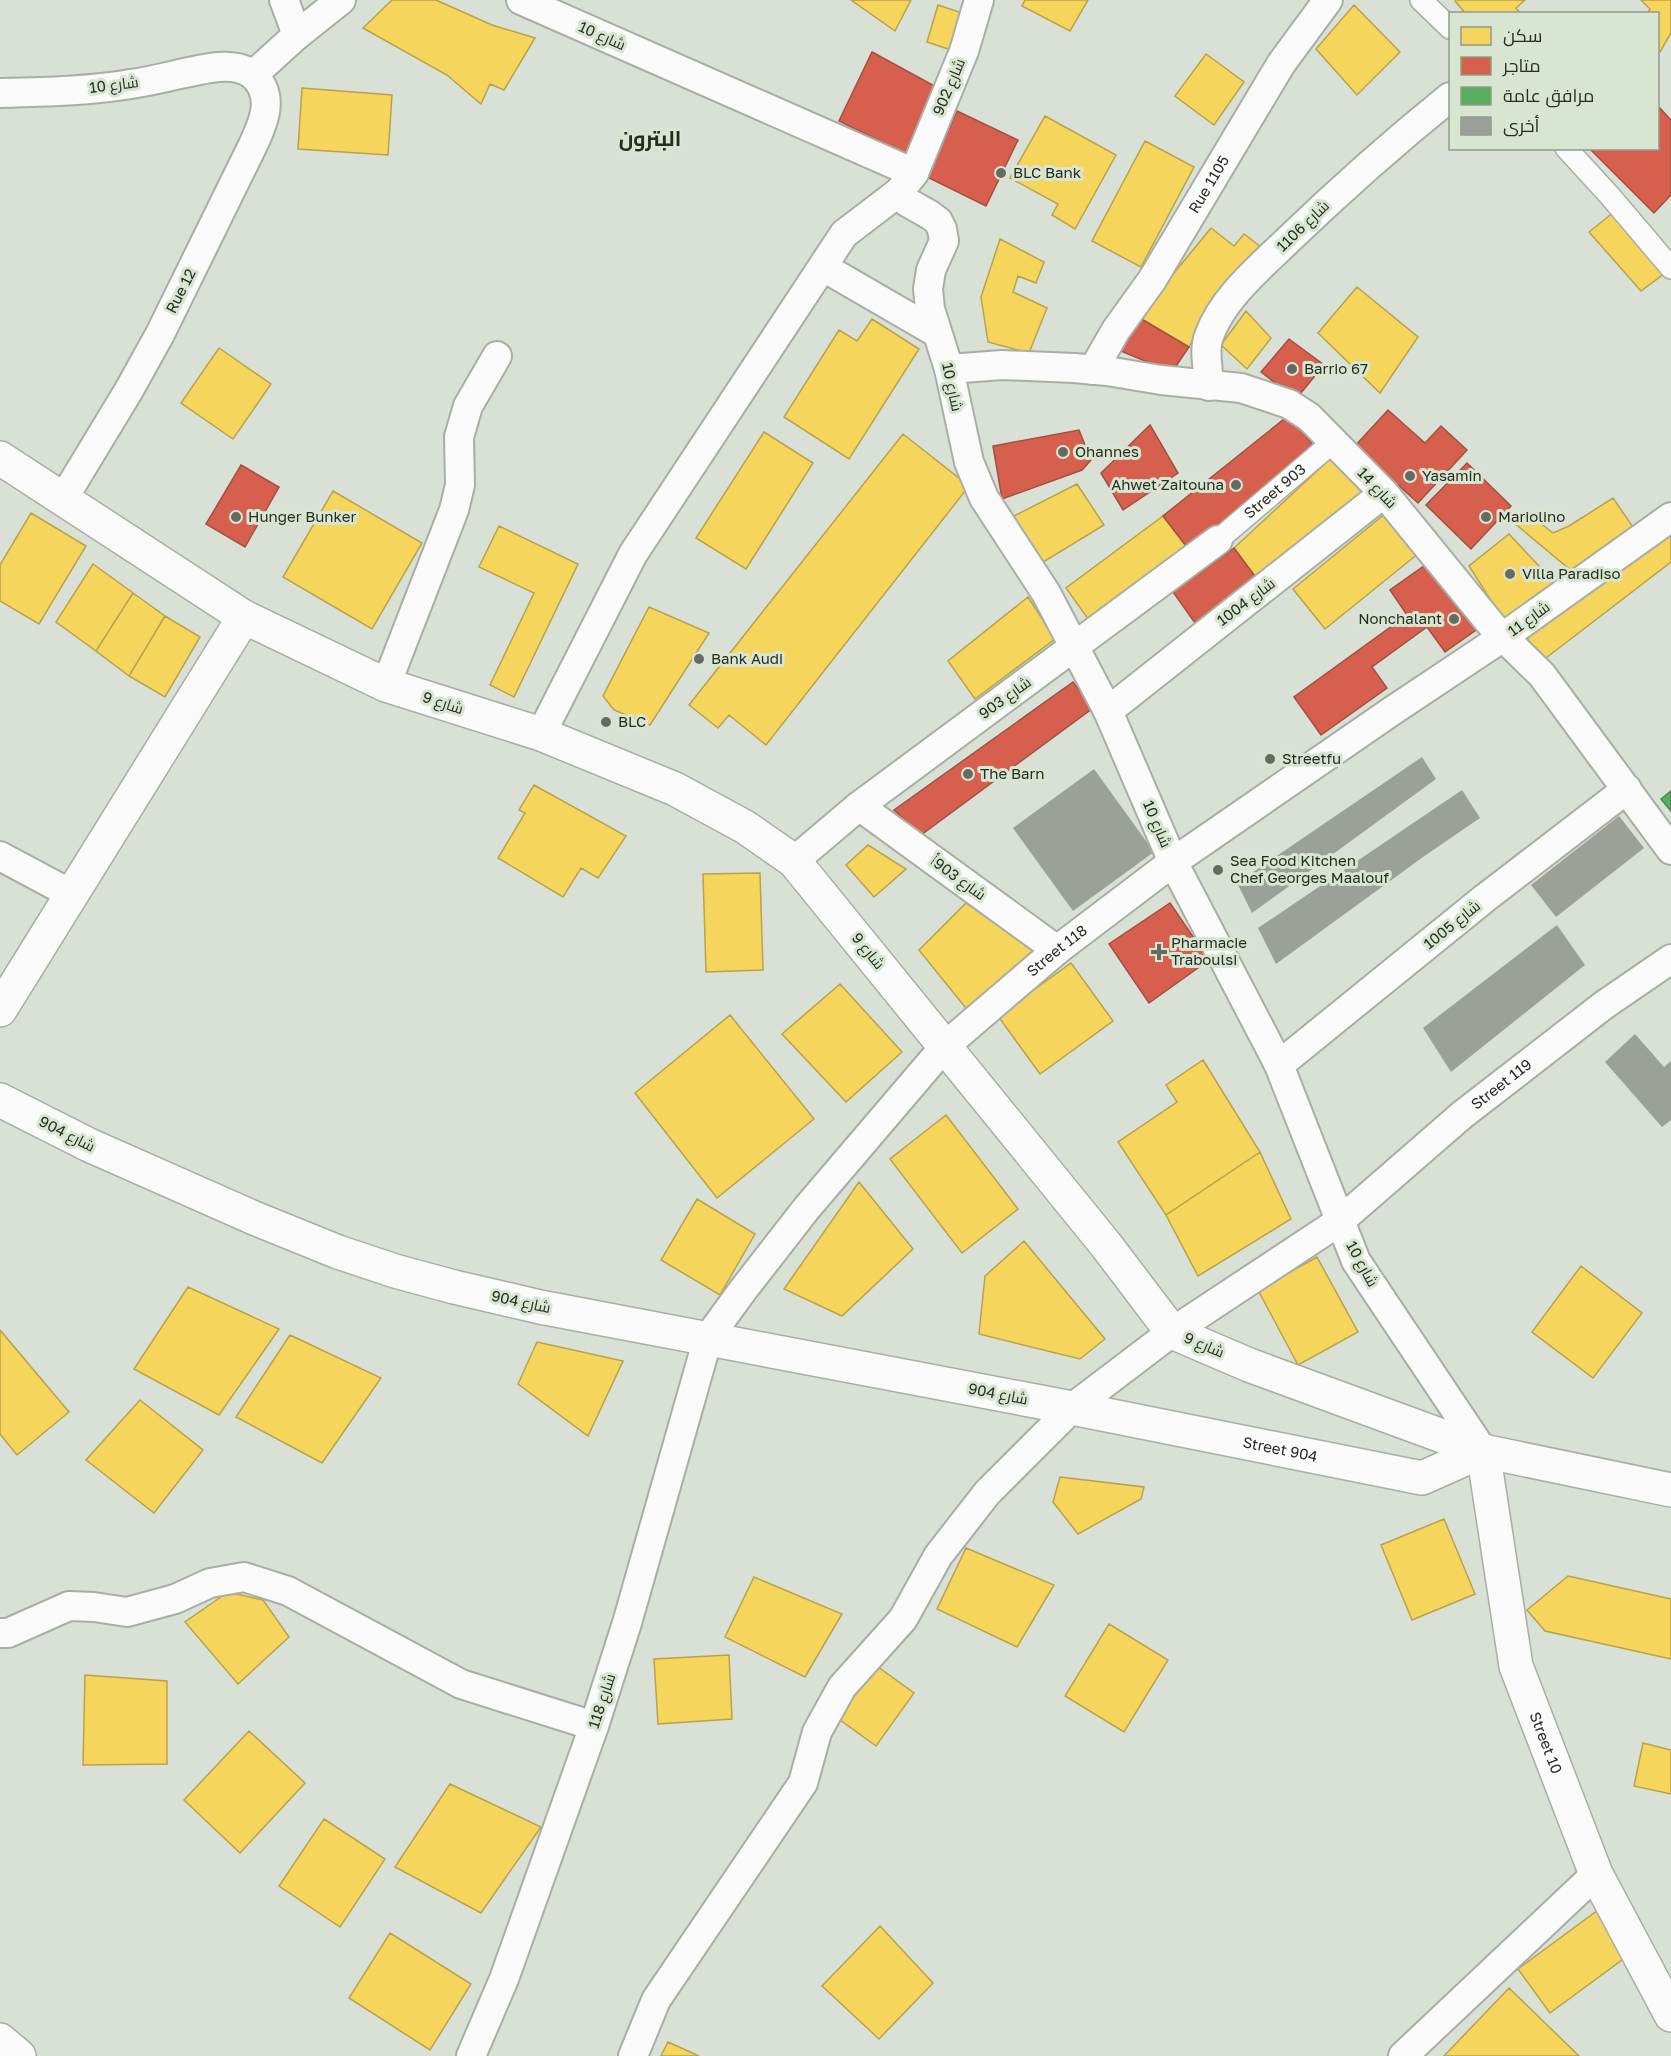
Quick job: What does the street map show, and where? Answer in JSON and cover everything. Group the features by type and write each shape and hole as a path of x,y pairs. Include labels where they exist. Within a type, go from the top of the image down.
{"main road":[{"name":"شارع 9","path":"0,458 244,617 386,685 541,734 675,789 746,827 794,861 1106,1245 1172,1332 1260,1369 1483,1451 1671,1490"},
{"path":"0,1010 244,617"},
{"name":"شارع 904","path":"0,1100 89,1145 254,1218 338,1252 395,1271 540,1307 1072,1408"},
{"name":"Street 904","path":"1072,1408 1422,1478 1483,1451"},
{"name":"Street 10","path":"1483,1451 1516,1666 1596,1874 1671,2015"},
{"path":"0,2040 19,2056"}],"street":[{"path":"284,0 297,35"},
{"path":"252,75 341,0"},
{"name":"شارع 10","path":"521,0 906,182 907,202 938,221 944,241 931,270 928,288 930,309 949,369 969,462 984,498 1046,592 1108,711 1173,862 1279,1065 1356,1261 1483,1451"},
{"name":"Rue 1105","path":"1092,370 1116,330 1152,280 1281,64 1329,0"},
{"path":"1421,0 1449,27"},
{"name":"شارع 902","path":"906,182 964,51 972,2"},
{"name":"شارع 10","path":"0,93 51,92 135,83 219,67 237,68 252,75"},
{"name":"Rue 12","path":"63,499 160,334 263,124 267,106 263,89 252,75"},
{"name":"شارع 1106","path":"1209,386 1207,339 1215,322 1255,270 1378,156 1449,98"},
{"path":"1568,150 1610,195 1671,268"},
{"path":"541,734 633,554 844,234 906,182"},
{"path":"823,267 937,333"},
{"path":"386,685 454,510 460,485 459,436 468,406 497,356"},
{"name":"شارع 14","path":"949,369 1002,365 1092,370 1209,386 1241,388 1289,404 1309,417 1384,493 1503,637 1542,675 1671,849"},
{"name":"Street 903","path":"1218,540 1333,442"},
{"name":"شارع 1004","path":"1108,711 1384,493"},
{"name":"شارع 11","path":"1173,862 1503,637 1671,517"},
{"name":"شارع 903","path":"794,861 859,806 1218,540"},
{"name":"شارع 1005","path":"1279,1065 1485,898 1627,789"},
{"name":"شارع 903أ","path":"859,806 1057,950"},
{"path":"0,856 73,895"},
{"name":"Street 118","path":"708,1338 806,1209 945,1046 1057,950 1173,862"},
{"name":"Street 119","path":"633,2056 656,2000 803,1783 818,1732 842,1687 903,1619 938,1556 987,1492 1072,1408 1172,1332 1340,1221 1462,1115 1604,1005 1671,959"},
{"name":"شارع 118","path":"471,2056 504,1979 594,1726 627,1623 708,1338"},
{"path":"0,1633 8,1633 69,1606 128,1612 175,1599 210,1583 244,1577 288,1591 461,1684 594,1726"},
{"path":"1403,2056 1596,1874"}],"building: سكن":[{"path":"392,0 436,0 492,25 535,38 504,90 490,84 481,104 447,75 363,28"},
{"path":"851,0 911,0 895,31"},
{"path":"1025,0 1088,0 1070,31 1022,6"},
{"path":"1525,0 1516,8 1519,12 1464,12 1455,1"},
{"path":"1641,0 1671,0 1671,33 1660,52 1659,12 1648,12 1650,9"},
{"path":"938,5 968,15 957,52 927,42"},
{"path":"1354,5 1400,52 1357,95 1316,49"},
{"path":"1206,54 1244,82 1214,125 1175,96"},
{"path":"302,88 392,95 388,155 298,149"},
{"path":"1045,116 1116,155 1075,229 1052,215 1058,204 1010,178"},
{"path":"1145,141 1194,167 1141,267 1092,241"},
{"path":"1614,212 1665,273 1641,291 1589,232"},
{"path":"1211,228 1234,246 1244,234 1261,247 1209,308 1189,347 1138,317"},
{"path":"1000,239 1044,262 1036,283 1018,276 1013,292 1047,308 1029,353 988,342 981,297"},
{"path":"1357,287 1418,337 1380,393 1318,333"},
{"path":"1246,311 1271,338 1247,369 1221,345"},
{"path":"872,319 919,349 849,459 784,417 839,330 857,341"},
{"path":"219,348 271,384 233,439 181,403"},
{"path":"764,432 813,463 746,569 696,538"},
{"path":"903,434 969,486 766,745 729,715 718,728 689,705"},
{"path":"1331,458 1365,490 1257,579 1234,548"},
{"path":"1077,484 1104,525 1040,564 1012,517"},
{"path":"333,491 422,543 372,629 283,577"},
{"path":"1613,498 1637,533 1573,572 1513,522 1525,511 1553,533 1569,526"},
{"path":"31,513 86,546 39,624 0,601 0,565"},
{"path":"1386,513 1419,553 1325,629 1293,589"},
{"path":"1163,516 1189,550 1091,623 1066,588"},
{"path":"499,526 578,564 514,697 490,685 534,593 479,567"},
{"name":"Villa Paradiso","path":"1509,534 1554,582 1506,624 1469,566"},
{"path":"1671,534 1671,562 1542,661 1525,635"},
{"path":"93,564 133,593 96,651 56,622"},
{"path":"133,593 165,616 129,676 96,651"},
{"path":"1028,597 1055,639 975,699 948,661"},
{"path":"649,607 709,633 650,725 614,710 603,696"},
{"path":"165,616 200,637 165,697 129,676"},
{"path":"534,785 626,836 598,878 581,868 563,897 498,858 525,813 519,810"},
{"path":"868,845 906,869 874,897 846,865"},
{"path":"760,873 763,970 706,972 703,874"},
{"path":"966,903 1037,953 969,1012 919,950"},
{"path":"1071,963 1113,1021 1040,1074 998,1016"},
{"path":"840,984 902,1052 846,1102 782,1034"},
{"path":"730,1015 814,1119 717,1198 635,1093"},
{"path":"1203,1060 1260,1152 1166,1215 1118,1142 1177,1102 1166,1085"},
{"path":"946,1115 1018,1209 962,1253 890,1159"},
{"path":"1260,1152 1291,1219 1198,1276 1166,1215"},
{"path":"859,1182 913,1249 842,1316 784,1289"},
{"path":"697,1199 755,1234 720,1295 661,1260"},
{"path":"1024,1241 1105,1339 1080,1359 979,1334 985,1276"},
{"path":"1317,1257 1358,1332 1298,1365 1258,1290"},
{"path":"1581,1266 1642,1313 1593,1378 1532,1332"},
{"path":"188,1287 279,1329 219,1415 134,1369"},
{"path":"0,1330 69,1412 17,1455 0,1434"},
{"path":"290,1335 381,1378 322,1463 236,1417"},
{"path":"537,1342 623,1361 588,1436 518,1384"},
{"path":"140,1400 203,1450 154,1513 86,1460"},
{"path":"1060,1477 1144,1487 1141,1499 1078,1534 1053,1502"},
{"path":"1444,1519 1475,1594 1412,1620 1381,1545"},
{"path":"966,1548 1054,1585 1017,1647 937,1609"},
{"path":"1568,1576 1671,1599 1671,1659 1545,1631 1527,1610"},
{"path":"754,1577 842,1614 805,1677 725,1637"},
{"path":"228,1592 263,1600 289,1637 238,1684 185,1622"},
{"path":"1109,1624 1168,1660 1124,1732 1065,1696"},
{"path":"729,1655 732,1719 658,1724 654,1659"},
{"path":"874,1664 914,1693 876,1746 836,1717"},
{"path":"85,1675 167,1681 167,1764 83,1765"},
{"path":"249,1731 305,1783 240,1853 184,1800"},
{"path":"1643,1743 1671,1750 1671,1794 1634,1786"},
{"path":"450,1784 541,1827 481,1913 395,1867"},
{"path":"324,1819 385,1859 340,1927 279,1886"},
{"path":"1598,1910 1630,1954 1550,2013 1518,1969"},
{"path":"880,1926 933,1983 879,2039 822,1986"},
{"path":"390,1933 471,1984 430,2050 349,1998"},
{"path":"1509,1988 1579,2056 1444,2056"},
{"path":"668,2042 699,2056 661,2056"}],"building: متاجر":[{"path":"872,52 942,90 910,156 839,121"},
{"path":"1659,107 1671,120 1671,195 1654,213 1591,150 1659,150"},
{"path":"957,111 1018,140 986,206 927,177"},
{"path":"1138,317 1189,347 1172,372 1118,350"},
{"name":"Barrio 67","path":"1289,339 1324,365 1296,399 1261,372"},
{"path":"1388,410 1425,443 1441,426 1467,450 1418,503 1355,446"},
{"path":"1289,415 1316,449 1189,550 1163,516"},
{"path":"1150,425 1178,473 1123,510 1101,473"},
{"path":"1079,430 1091,460 1082,470 1002,499 993,446"},
{"path":"1467,463 1511,506 1471,549 1426,505"},
{"path":"241,465 279,487 245,547 206,524"},
{"path":"1234,548 1257,579 1195,623 1173,592"},
{"path":"1428,563 1476,630 1445,652 1427,627 1372,667 1387,688 1321,735 1294,697 1407,615 1390,590"},
{"path":"1073,682 1093,708 921,835 894,810"},
{"name":"Pharmacie Traboulsi","path":"1170,903 1209,960 1149,1003 1109,944"}],"building: مرافق عامة":[{"path":"1671,791 1671,811 1661,799"}],"building: أخرى":[{"path":"1422,757 1436,779 1252,913 1237,883"},
{"path":"1094,769 1154,852 1073,911 1013,828"},
{"path":"1462,790 1480,818 1276,964 1258,928"},
{"path":"1619,816 1644,848 1556,917 1531,885"},
{"path":"1557,925 1585,965 1451,1072 1423,1028"},
{"path":"1635,1034 1664,1067 1671,1061 1671,1120 1662,1127 1605,1062"}],"place":[{"name":"BLC Bank","path":"1001,173"},
{"name":"Barrio 67","path":"1292,369"},
{"name":"Ohannes","path":"1063,452"},
{"name":"Yasamin","path":"1410,476"},
{"name":"Ahwet Zaitouna","path":"1236,485"},
{"name":"Hunger Bunker","path":"236,517"},
{"name":"Mariolino","path":"1486,517"},
{"name":"Villa Paradiso","path":"1510,574"},
{"name":"Nonchalant","path":"1454,619"},
{"name":"Bank Audi","path":"699,659"},
{"name":"BLC","path":"606,722"},
{"name":"Streetfu","path":"1270,759"},
{"name":"The Barn","path":"968,774"},
{"name":"Sea Food Kitchen Chef Georges Maalouf","path":"1218,870"},
{"name":"Pharmacie Traboulsi","path":"1159,952"}],"district":[{"name":"البترون","path":"650,139"}]}
